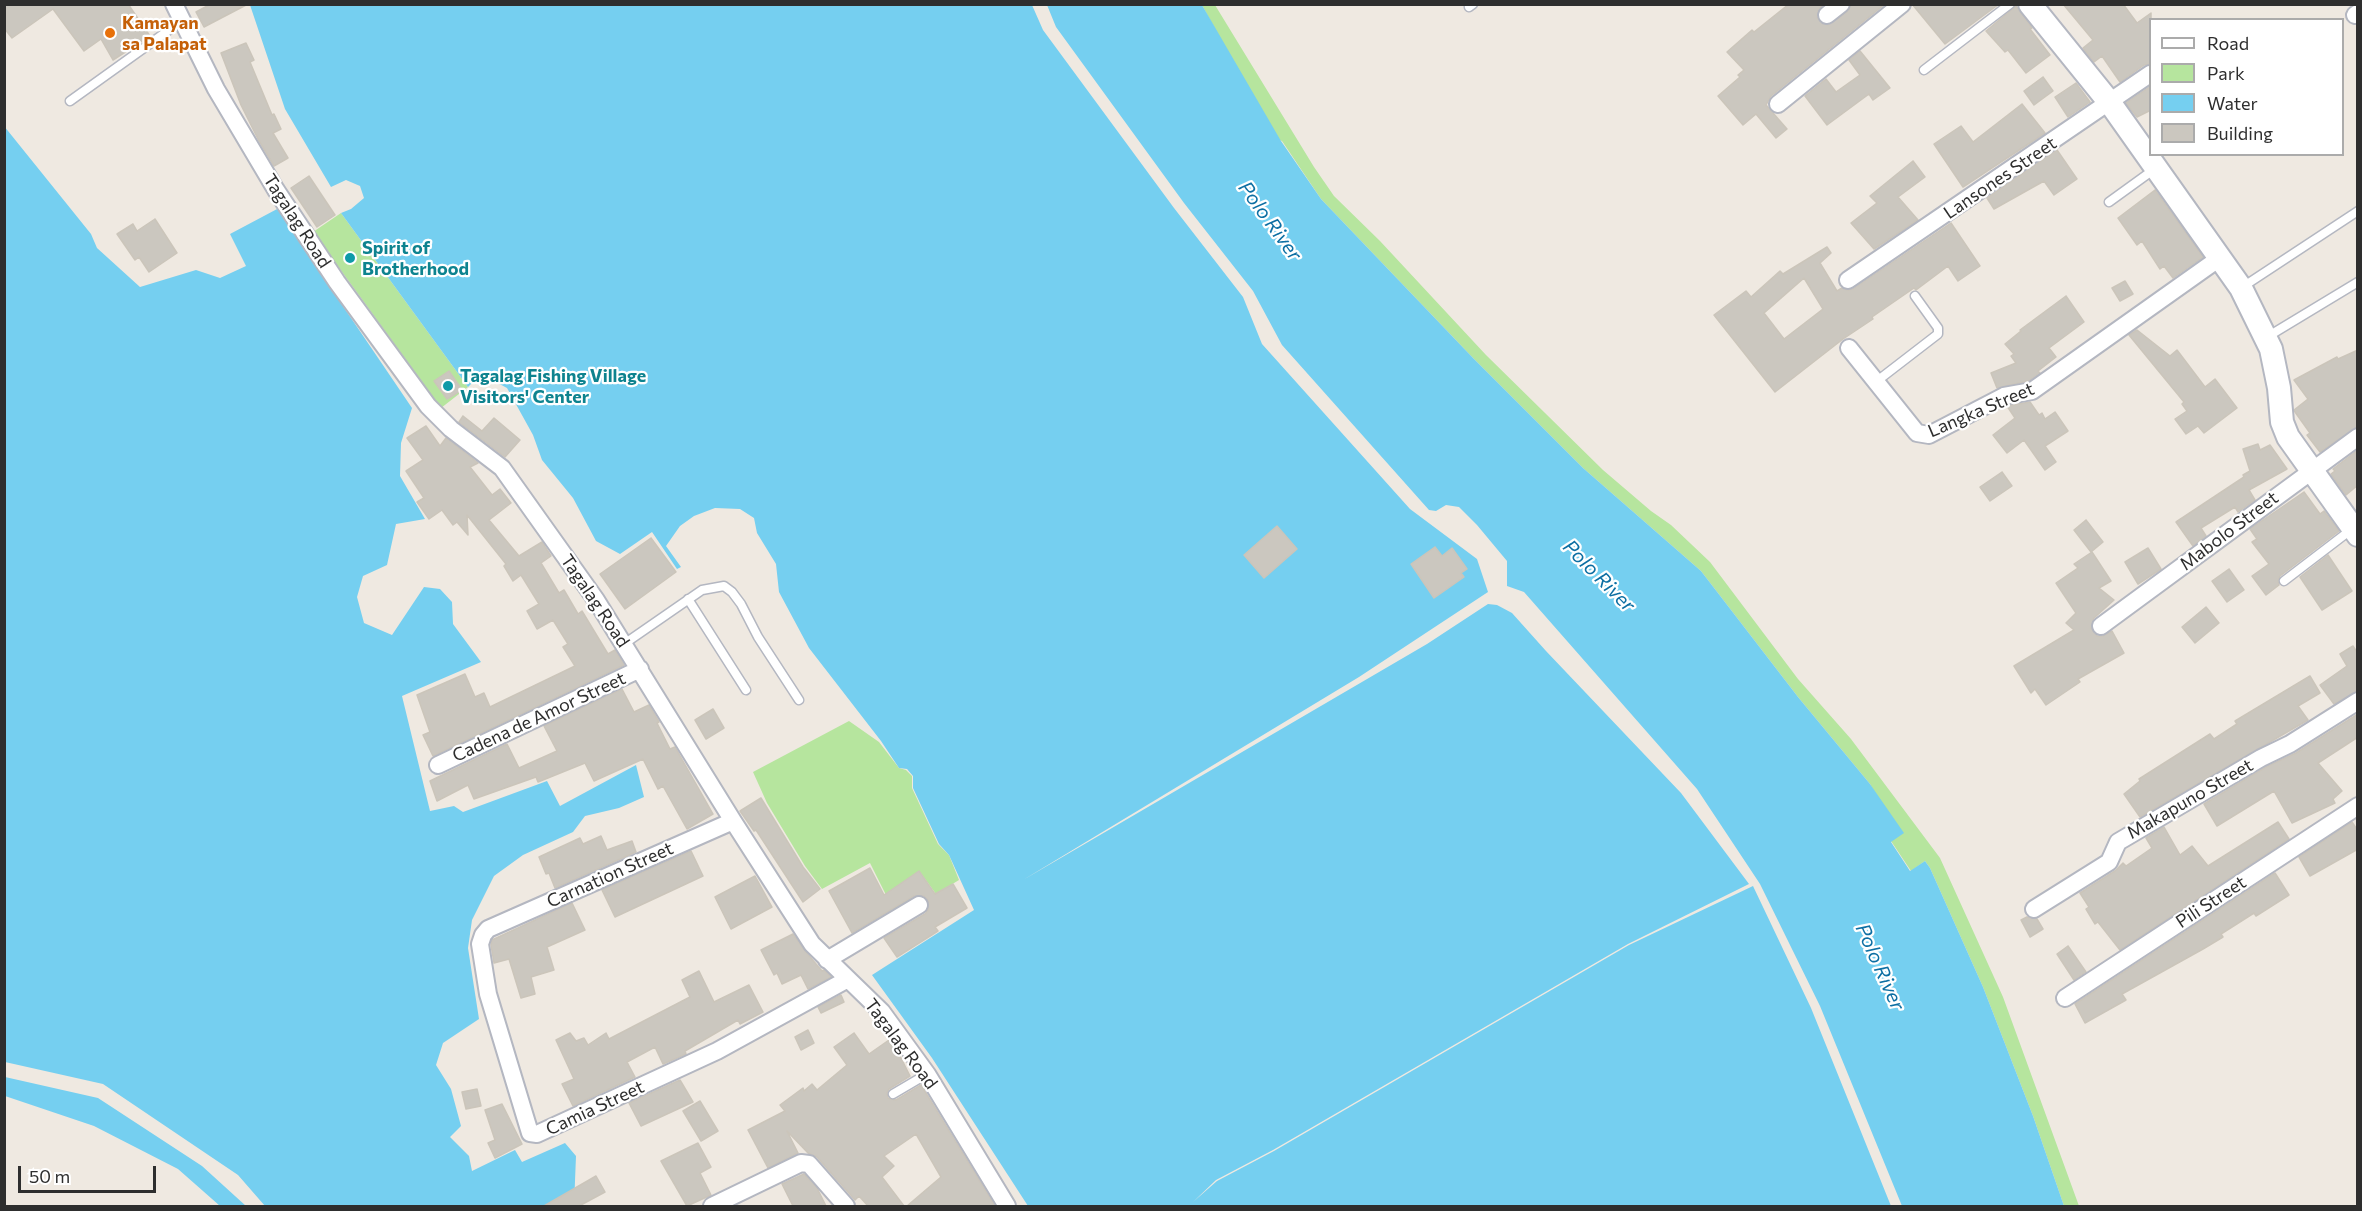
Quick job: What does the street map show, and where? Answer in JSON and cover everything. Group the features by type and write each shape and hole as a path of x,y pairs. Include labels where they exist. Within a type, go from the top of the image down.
{"main road":[{"path":"2031,4 2110,103 2241,288 2267,338 2275,366 2282,422 2288,437 2356,530"}],"street":[{"name":"Tagalag Road","path":"174,4 216,89 276,190 337,282 428,406 451,429 502,468 596,600 812,944 882,1012 927,1074 1007,1206"},
{"path":"1827,15 1840,4"},
{"path":"1778,104 1902,4"},
{"name":"Lansones Street","path":"1848,280 2149,75"},
{"name":"Langka Street","path":"1849,348 1917,433 1929,435 2004,396 2032,391 2221,257"},
{"name":"Mabolo Street","path":"2101,626 2310,470 2358,437"},
{"name":"Cadena de Amor Street","path":"438,765 640,669"},
{"name":"Makapuno Street","path":"2034,909 2109,862 2118,842 2261,758 2290,744 2358,701"},
{"name":"Pili Street","path":"2065,998 2358,806"},
{"name":"Carnation Street","path":"488,929 733,821"},
{"path":"827,960 919,905"},
{"name":"Camia Street","path":"488,929 480,944 488,994 530,1133 534,1135 717,1051 848,979"},
{"path":"712,1206 801,1163 809,1164 846,1206"}],"lane":[{"path":"1924,70 2010,4"},
{"path":"70,101 183,20"},
{"path":"2109,202 2156,167"},
{"path":"2241,288 2358,211"},
{"path":"2267,338 2358,282"},
{"path":"1877,381 1938,334 1938,328 1915,296"},
{"path":"2284,581 2356,530"},
{"path":"624,644 702,590 724,586 732,591 758,637 799,700"},
{"path":"688,599 746,690"},
{"path":"893,1094 927,1074"}],"green space":[{"path":"1202,5 1215,5 1334,196 1380,241 1486,355 1603,470 1671,525 1710,562 1798,679 1851,739 1940,858 2003,997 2079,1206 2064,1206 2033,1116 1983,987 1930,868 1925,861 1911,871 1891,841 1898,836 1870,784 1798,697 1701,571 1583,468 1474,359 1321,199 1282,141 1274,138"},
{"path":"341,213 468,387 441,408 313,232"},
{"path":"849,721 879,742 899,768 906,770 912,776 912,788 938,844 949,855 959,880 936,894 919,871 902,883 915,903 896,915 870,863 822,889 805,866 767,803 753,772"}],"water":[{"path":"250,5 1032,5 1043,30 1174,208 1243,297 1262,344 1410,509 1477,559 1488,592 1359,677 1023,880 1427,644 1488,604 1497,605 1512,613 1681,793 1749,884 1628,944 1273,1150 1216,1180 1193,1202 1217,1181 1274,1151 1629,945 1753,886 1811,1008 1891,1206 1028,1206 932,1058 872,975 974,910 949,855 939,844 913,788 913,776 907,769 899,768 881,741 809,648 779,592 776,564 757,533 754,518 740,509 715,508 694,516 680,526 666,546 681,567 677,569 652,532 620,554 596,541 573,498 542,460 533,435 507,388 481,374 468,387 341,213 351,209 364,198 360,186 346,180 331,187 285,109"},
{"name":"Polo River","path":"1047,5 1202,5 1281,141 1321,199 1474,359 1583,468 1701,571 1798,697 1870,784 1904,833 1891,842 1910,871 1925,861 1930,868 1983,987 2033,1116 2064,1206 1902,1206 1820,1006 1760,884 1697,789 1524,592 1507,586 1507,561 1477,525 1459,507 1446,505 1436,511 1429,510 1282,345 1253,291 1184,203 1056,27"},
{"path":"4,126 91,234 97,248 140,287 196,270 220,278 246,266 230,234 279,208 290,228 412,408 401,443 400,476 425,519 396,524 387,565 363,576 357,597 364,623 392,635 424,587 440,589 452,602 453,624 481,662 402,696 430,811 454,806 463,812 547,781 560,806 636,765 644,797 619,808 585,816 573,832 523,855 494,876 472,920 468,948 479,1019 443,1043 436,1065 451,1089 461,1126 450,1137 469,1156 472,1171 515,1150 522,1162 565,1143 576,1156 574,1206 265,1206 238,1175 103,1084 5,1062"},
{"path":"5,1077 98,1098 202,1166 246,1206 220,1206 178,1169 94,1126 5,1096"}],"building":[{"name":"Kamayan sa Palapat","path":"4,4 128,4 150,36 113,60 101,39 84,51 53,9 12,38 4,28"},
{"path":"211,4 248,4 204,27 196,12"},
{"path":"1789,4 1823,4 1817,17 1823,24 1828,25 1847,12 1851,4 1885,4 1771,96 1766,105 1787,129 1776,138 1756,114 1743,125 1718,96 1740,77 1738,75 1744,70 1727,52 1752,30 1754,32"},
{"path":"1912,4 1999,4 1945,44"},
{"path":"2063,4 2123,4 2137,23 2151,13 2151,18 2149,18 2149,64 2144,65 2120,82 2102,56 2094,62 2083,48 2093,40"},
{"path":"2016,6 2050,55 2026,73 2008,50 2005,52 1986,31"},
{"path":"246,43 254,60 250,62 272,115 274,114 281,129 273,133 288,158 274,166 241,105 221,53"},
{"path":"1860,51 1890,88 1873,100 1869,94 1827,125 1805,96 1826,79 1836,92 1860,75 1849,60"},
{"path":"2043,77 2053,91 2034,105 2024,91"},
{"path":"2076,83 2090,102 2068,117 2055,97"},
{"path":"2149,87 2149,111 2137,117 2126,103"},
{"path":"2022,104 2045,133 1963,187 1934,144 1961,126 1973,142"},
{"path":"2057,150 2077,179 2054,195 2044,181 1994,209 1987,198"},
{"path":"1913,161 1925,177 1898,197 1918,220 1874,249 1851,223 1877,203 1870,196"},
{"path":"309,176 335,215 317,227 291,188"},
{"path":"2155,190 2203,257 2173,278 2164,266 2160,269 2142,241 2137,245 2118,218"},
{"path":"155,219 177,253 149,272 139,257 135,260 117,234 133,224 137,231"},
{"path":"1951,223 1980,266 1958,281 1948,266 1916,290 1914,288 1872,317 1873,319 1843,339 1775,392 1714,315 1746,291 1751,297 1780,271 1783,274 1827,247 1831,253 1820,263 1837,291 1842,288 1853,289","holes":["1804,278 1823,309 1784,339 1764,313"]},
{"path":"2125,281 2133,294 2120,301 2112,288"},
{"path":"2066,296 2084,322 2049,348 2056,357 2038,371 2040,373 2028,381 1997,388 1991,373 2016,363 2011,356 2014,354 2005,344"},
{"path":"2137,330 2170,356 2177,350 2205,387 2215,379 2237,408 2204,433 2198,426 2186,434 2175,419 2187,411 2182,404 2184,402 2129,335"},
{"path":"2358,350 2358,427 2320,452 2307,435 2310,433 2294,410 2308,399 2294,380 2337,357 2338,359"},
{"name":"Tagalag Fishing Village Visitors' Center","path":"449,371 462,390 447,399 434,381"},
{"path":"2030,402 2039,415 2042,413 2045,419 2055,412 2068,431 2045,446 2056,462 2045,470 2024,440 2007,453 1993,435 2015,418 2007,406"},
{"path":"463,416 482,431 494,418 520,440 505,457 459,422"},
{"path":"426,426 440,446 446,438 478,463 470,467 492,495 500,489 511,503 489,520 519,556 542,542 551,556 541,563 559,593 564,590 578,614 582,611 608,654 615,650 624,665 433,756 423,735 430,732 417,695 465,674 475,697 484,693 490,707 575,666 563,647 568,644 553,620 537,629 527,611 539,604 521,575 513,581 504,566 506,564 467,515 468,535 457,522 453,525 442,510 429,519 417,502 424,498 406,471 423,460 407,438"},
{"path":"2258,444 2260,450 2270,445 2287,469 2249,490 2255,500 2238,512 2235,507 2201,528 2206,536 2193,546 2176,522 2244,477 2243,475 2250,471 2243,449"},
{"path":"2358,450 2358,485 2346,495 2331,474 2335,471 2333,469"},
{"path":"2002,472 2012,486 1990,501 1980,487"},
{"path":"2304,492 2320,514 2324,511 2339,531 2280,576 2279,585 2266,595 2252,576 2269,564 2252,542 2257,539 2250,529"},
{"path":"2086,520 2103,542 2091,552 2074,530"},
{"path":"1277,526 1297,549 1264,578 1244,555"},
{"path":"651,538 676,572 625,609 600,574"},
{"path":"1435,547 1442,556 1452,548 1467,569 1461,573 1464,577 1434,598 1411,564"},
{"path":"2148,548 2161,569 2138,584 2125,562"},
{"path":"2092,552 2111,581 2099,588 2114,600 2094,618 2091,628 2097,636 2103,636 2112,631 2124,653 2078,679 2080,682 2046,705 2035,689 2031,693 2014,666 2074,630 2066,623 2076,613 2056,583 2078,568 2074,564"},
{"path":"2328,555 2352,591 2322,610 2300,577"},
{"path":"2229,569 2244,590 2227,602 2212,581"},
{"path":"2206,607 2219,623 2195,643 2182,627"},
{"path":"2353,646 2358,654 2358,691 2334,704 2320,685 2347,666 2340,654"},
{"path":"2310,676 2320,693 2298,706 2308,720 2140,817 2124,794 2140,781 2139,779 2210,734 2214,739 2237,724 2235,721"},
{"path":"622,689 634,712 649,705 670,749 675,747 713,814 687,829 663,786 658,789 643,759 594,781 585,763 538,782 536,777 474,799 468,785 437,801 430,781 507,744 519,768 557,751 544,726"},
{"path":"713,709 724,728 706,739 695,720"},
{"path":"2358,714 2358,737 2318,763 2342,791 2333,799 2335,803 2292,823 2274,791 2217,826 2204,804 2266,767 2296,753"},
{"path":"761,798 803,867 820,889 803,902 756,830 754,831 740,811"},
{"path":"2278,822 2289,839 2120,950 2098,922 2095,924 2086,909 2089,907 2080,893 2115,871 2123,863 2126,866 2152,848 2146,838 2164,827 2180,855 2192,846 2208,866"},
{"path":"2352,822 2358,831 2358,849 2310,876 2299,857"},
{"path":"601,836 607,850 632,841 636,852 555,888 539,857 580,838 583,844"},
{"path":"691,851 703,876 615,917 602,890"},
{"path":"870,868 884,895 919,871 935,894 953,884 967,908 935,927 938,931 897,957 884,938 925,914 928,910 928,900 924,896 914,896 852,933 829,891"},
{"path":"2275,873 2289,895 2256,916 2254,913 2221,934 2223,937 2203,949 2122,994 2126,1000 2085,1023 2075,1004"},
{"path":"755,876 772,907 731,929 715,897"},
{"path":"572,903 585,930 547,947 554,970 531,977 535,994 521,998 509,959 494,963 492,940"},
{"path":"2027,917 2037,919 2043,929 2030,937 2021,920"},
{"path":"793,934 822,971 824,970 831,977 808,989 801,975 782,984 777,973 774,975 761,950"},
{"path":"2068,946 2086,972 2074,980 2057,954"},
{"path":"699,971 714,1002 749,985 763,1012 740,1024 738,1020 685,1051 686,1054 663,1064 655,1047 627,1062 635,1077 573,1106 562,1084 574,1079 556,1040 570,1033 576,1041 584,1038 588,1045 606,1033 609,1039 690,997 682,980"},
{"path":"841,995 844,1002 821,1013 818,1007"},
{"path":"808,1030 814,1043 801,1050 795,1037"},
{"path":"854,1033 869,1054 889,1040 910,1076 889,1089 888,1098 896,1100 921,1085 995,1206 907,1206 941,1177 916,1134 884,1156 894,1166 882,1177 904,1206 868,1206 859,1196 855,1200 817,1157 808,1153 787,1131 798,1153 768,1168 748,1130 785,1111 780,1105 803,1088 804,1091 812,1084 817,1090 847,1065 834,1047"},
{"path":"680,1080 693,1102 641,1126 629,1103"},
{"path":"477,1089 481,1106 466,1109 462,1092"},
{"path":"700,1101 718,1131 701,1141 683,1111"},
{"path":"502,1104 522,1144 495,1158 488,1143 495,1140 485,1110"},
{"path":"698,1143 711,1167 700,1173 711,1195 687,1206 661,1161"},
{"path":"804,1174 817,1188 826,1206 793,1206 782,1184"},
{"path":"596,1176 605,1192 579,1206 544,1206"}],"place":[{"name":"Kamayan sa Palapat","path":"110,33"},
{"name":"Spirit of Brotherhood","path":"350,258"},
{"name":"Tagalag Fishing Village Visitors' Center","path":"448,386"}]}
